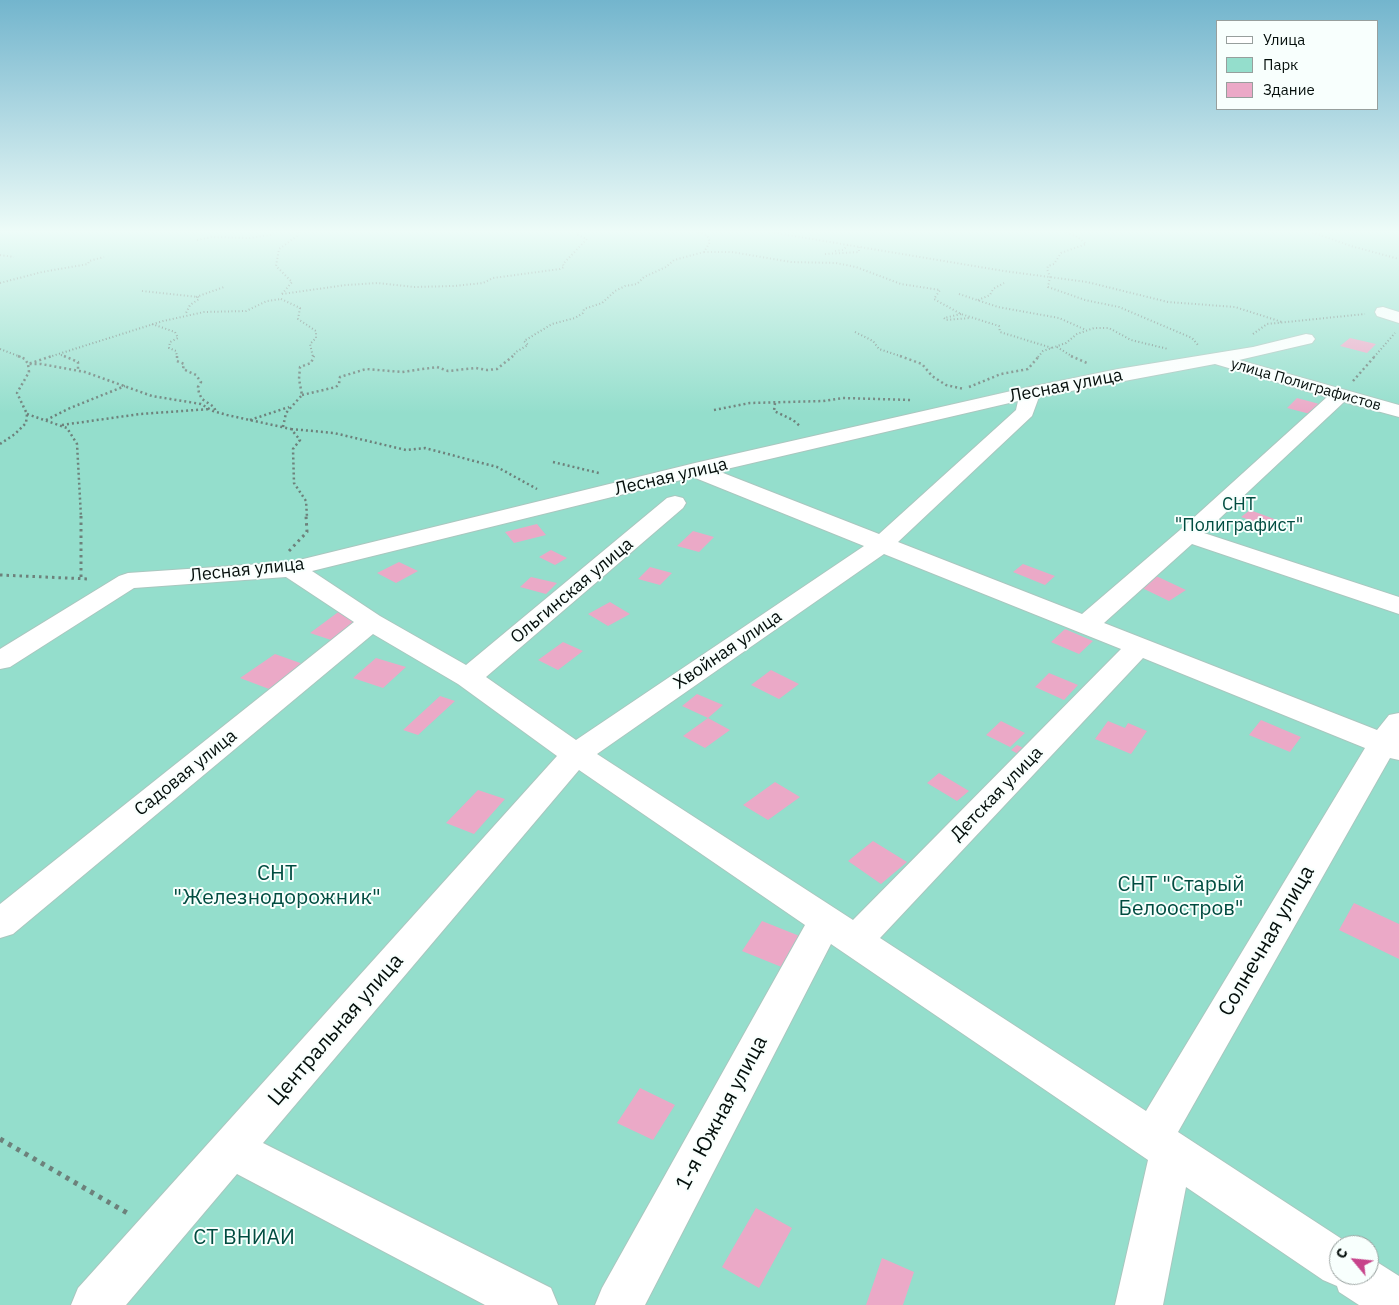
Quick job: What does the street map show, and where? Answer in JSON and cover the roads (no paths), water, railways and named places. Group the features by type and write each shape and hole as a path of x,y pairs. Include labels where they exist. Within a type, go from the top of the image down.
{"street":[{"name":"Лесная улица","path":"0,661 128,581 291,569 695,470 1030,393 1253,352 1306,339"},
{"name":"улица Полиграфистов","path":"1214,359 1399,411"},
{"name":"Хвойная улица","path":"576,754 881,545 1025,412 1030,393"},
{"path":"1085,626 1188,535 1341,394"},
{"path":"695,470 1139,647 1394,738"},
{"name":"Ольгинская улица","path":"468,678 675,503"},
{"path":"1188,535 1399,606"},
{"path":"291,569 371,622 468,678 576,754 1329,1257"},
{"name":"Садовая улица","path":"0,924 371,622"},
{"name":"Детская улица","path":"840,931 1139,647"},
{"name":"Солнечная улица","path":"1138,1305 1161,1145 1394,738"},
{"name":"Центральная улица","path":"95,1305 576,754"},
{"name":"1-я Южная улица","path":"619,1305 840,931"},
{"path":"232,1149 534,1305"},
{"path":"1371,1285 1399,1304"}],"park label":[{"name":"СНТ \"Полиграфист\"","path":"1239,515"},
{"name":"СНТ \"Железнодорожник\"","path":"277,886"},
{"name":"СНТ \"Старый Белоостров\"","path":"1181,897"},
{"name":"СТ ВНИАИ","path":"244,1238"}]}
